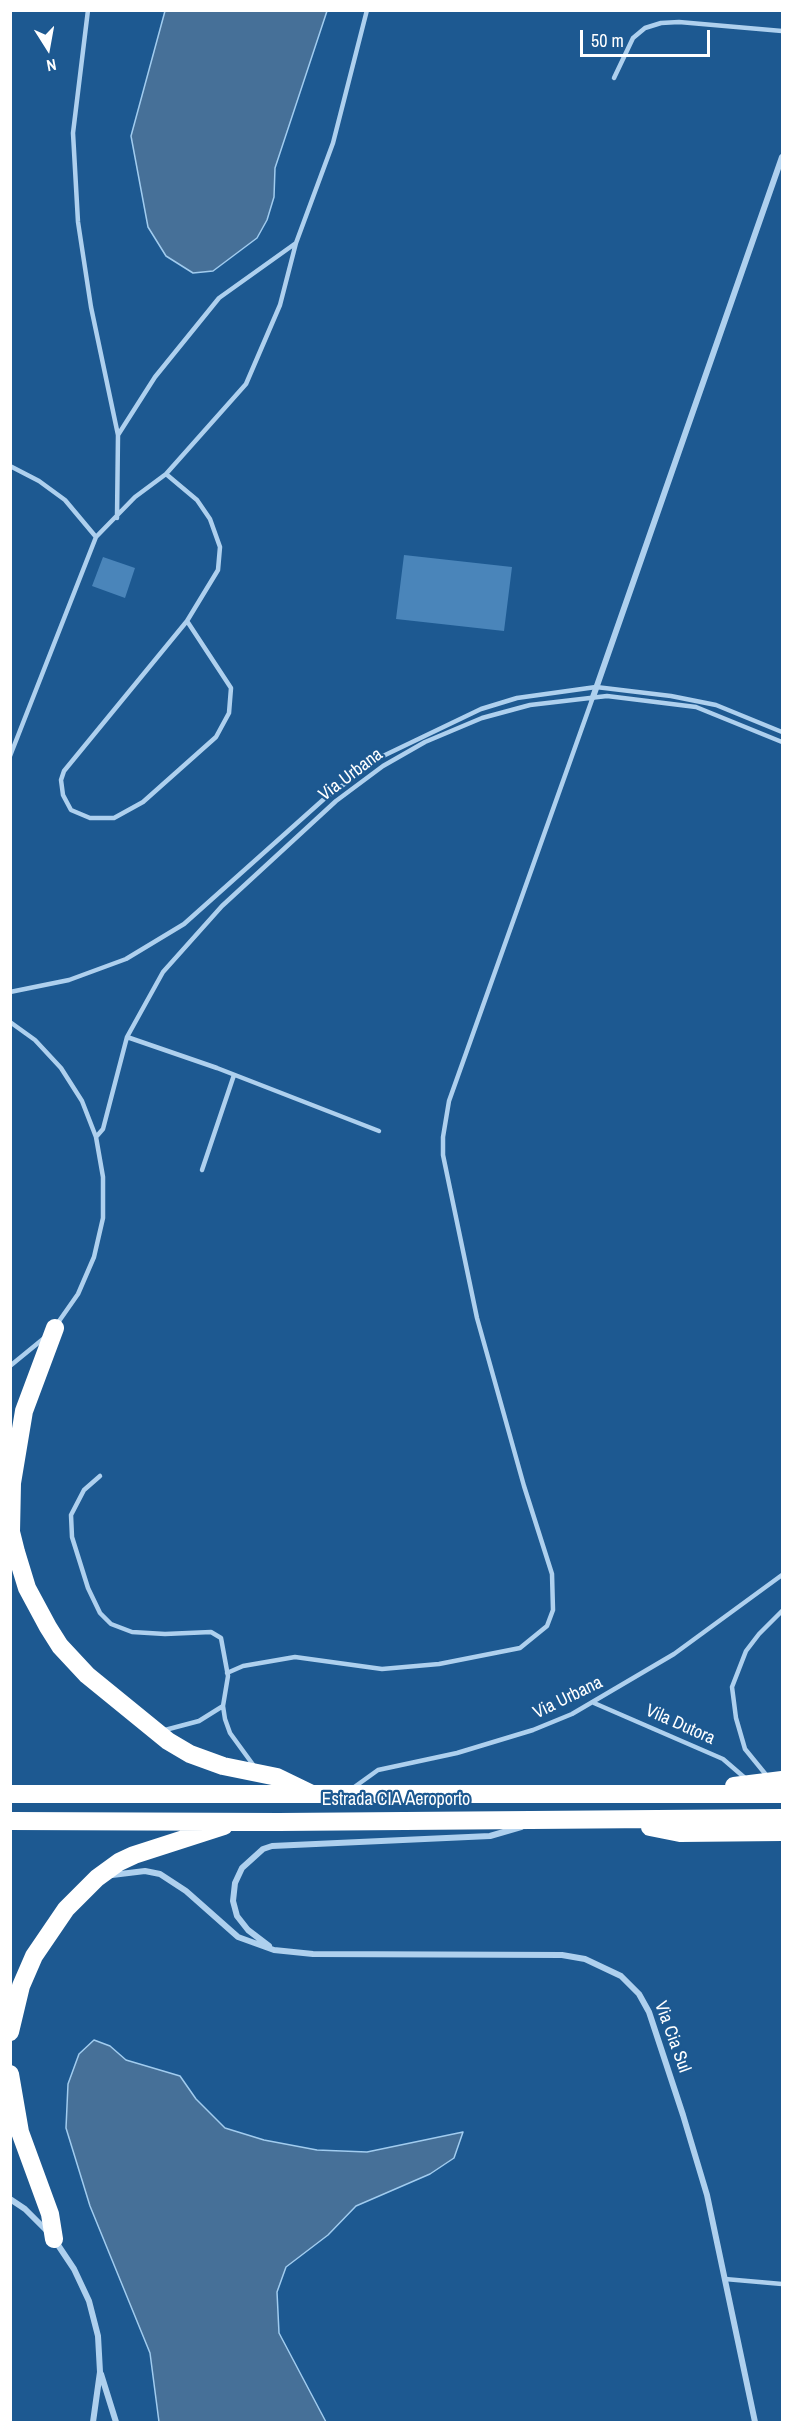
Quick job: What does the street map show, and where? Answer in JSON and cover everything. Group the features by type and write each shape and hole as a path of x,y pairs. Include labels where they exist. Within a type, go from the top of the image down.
{"highway":[{"path":"55,1328 24,1411 12,1482 11,1532 27,1588 60,1646 87,1675 153,1732 190,1754 223,1766 277,1777 317,1796"},
{"path":"703,1794 749,1782 776,1780"},
{"name":"Estrada CIA Aeroporto","path":"10,1794 317,1796 783,1794"},
{"name":"Estrada CIA Aeroporto","path":"10,1821 783,1818"},
{"path":"610,1820 680,1833 783,1832"},
{"path":"10,2032 21,1986 34,1956 66,1909 97,1878 119,1862 134,1855 238,1821"},
{"path":"10,2074 20,2132 50,2214 54,2239"}],"street":[{"path":"593,698 783,157"},
{"path":"274,1950 248,1930 237,1916 233,1901 235,1883 242,1868 263,1849 272,1846 490,1836 547,1820"},
{"name":"Via Cia Sul","path":"97,1878 130,1872 160,1874 186,1891 238,1937 274,1950 313,1954 562,1955 585,1959 621,1976 639,1994 660,2041 707,2195 755,2422"},
{"path":"10,2199 25,2209 54,2239 74,2269 89,2301 98,2336 100,2372 93,2422"},
{"path":"100,2372 116,2422"}],"lane":[{"path":"88,10 73,133 78,222 91,307 117,435 117,518"},
{"path":"10,756 96,537 117,518 135,496 166,474 246,384 280,305 296,243 333,143 367,10"},
{"path":"614,78 633,38 645,28 660,23 698,23 783,31"},
{"path":"117,435 155,376 219,298 296,243"},
{"path":"10,466 39,481 65,500 96,537"},
{"path":"166,474 197,501 210,519 219,547 218,570 187,621 64,771 61,780 63,795 71,810 90,818 114,818 143,802 216,737 229,713 231,688 187,621"},
{"name":"Via Urbana","path":"10,992 69,980 126,959 184,924 324,799 383,756 481,709 517,698 596,687 671,696 716,705 783,732"},
{"path":"227,1673 243,1666 295,1657 382,1669 439,1664 520,1648 547,1626 553,1610 552,1574 524,1486 477,1318 443,1155 443,1137 449,1101 593,698"},
{"name":"Via Urbana","path":"96,1137 103,1129 127,1037 163,972 222,906 336,801 383,766 426,742 482,718 530,705 593,698 654,701 696,707 783,742"},
{"path":"10,1022 35,1040 61,1068 82,1101 96,1137 104,1177 103,1218 94,1257 78,1294 55,1328 31,1352 10,1366"},
{"path":"127,1037 379,1131"},
{"path":"202,1170 234,1075"},
{"path":"100,1476 84,1490 71,1515 72,1537 88,1588 100,1612 111,1624 132,1632 165,1634 211,1632 221,1638 227,1673 222,1706 230,1733 259,1773"},
{"name":"Via Urbana","path":"344,1796 359,1782 378,1770 457,1753 533,1730 594,1703 674,1654 783,1575"},
{"path":"776,1780 745,1749 736,1718 732,1687 746,1650 783,1611"},
{"name":"Vila Dutora","path":"594,1703 723,1759 749,1782"},
{"path":"153,1732 175,1729 199,1721 222,1706"},
{"path":"725,2279 783,2284"}],"water":[{"path":"165,11 327,11 275,168 274,197 267,220 257,238 213,271 193,273 166,256 148,227 131,136"},
{"path":"94,2040 110,2046 126,2060 180,2076 196,2099 225,2128 264,2140 317,2150 367,2152 463,2132 454,2158 430,2174 356,2206 328,2235 286,2267 277,2292 279,2333 326,2422 159,2422 150,2353 90,2206 66,2128 68,2084 79,2054"}],"building":[{"path":"404,555 512,567 504,631 396,619"},
{"path":"103,557 135,568 125,598 92,586"}]}
